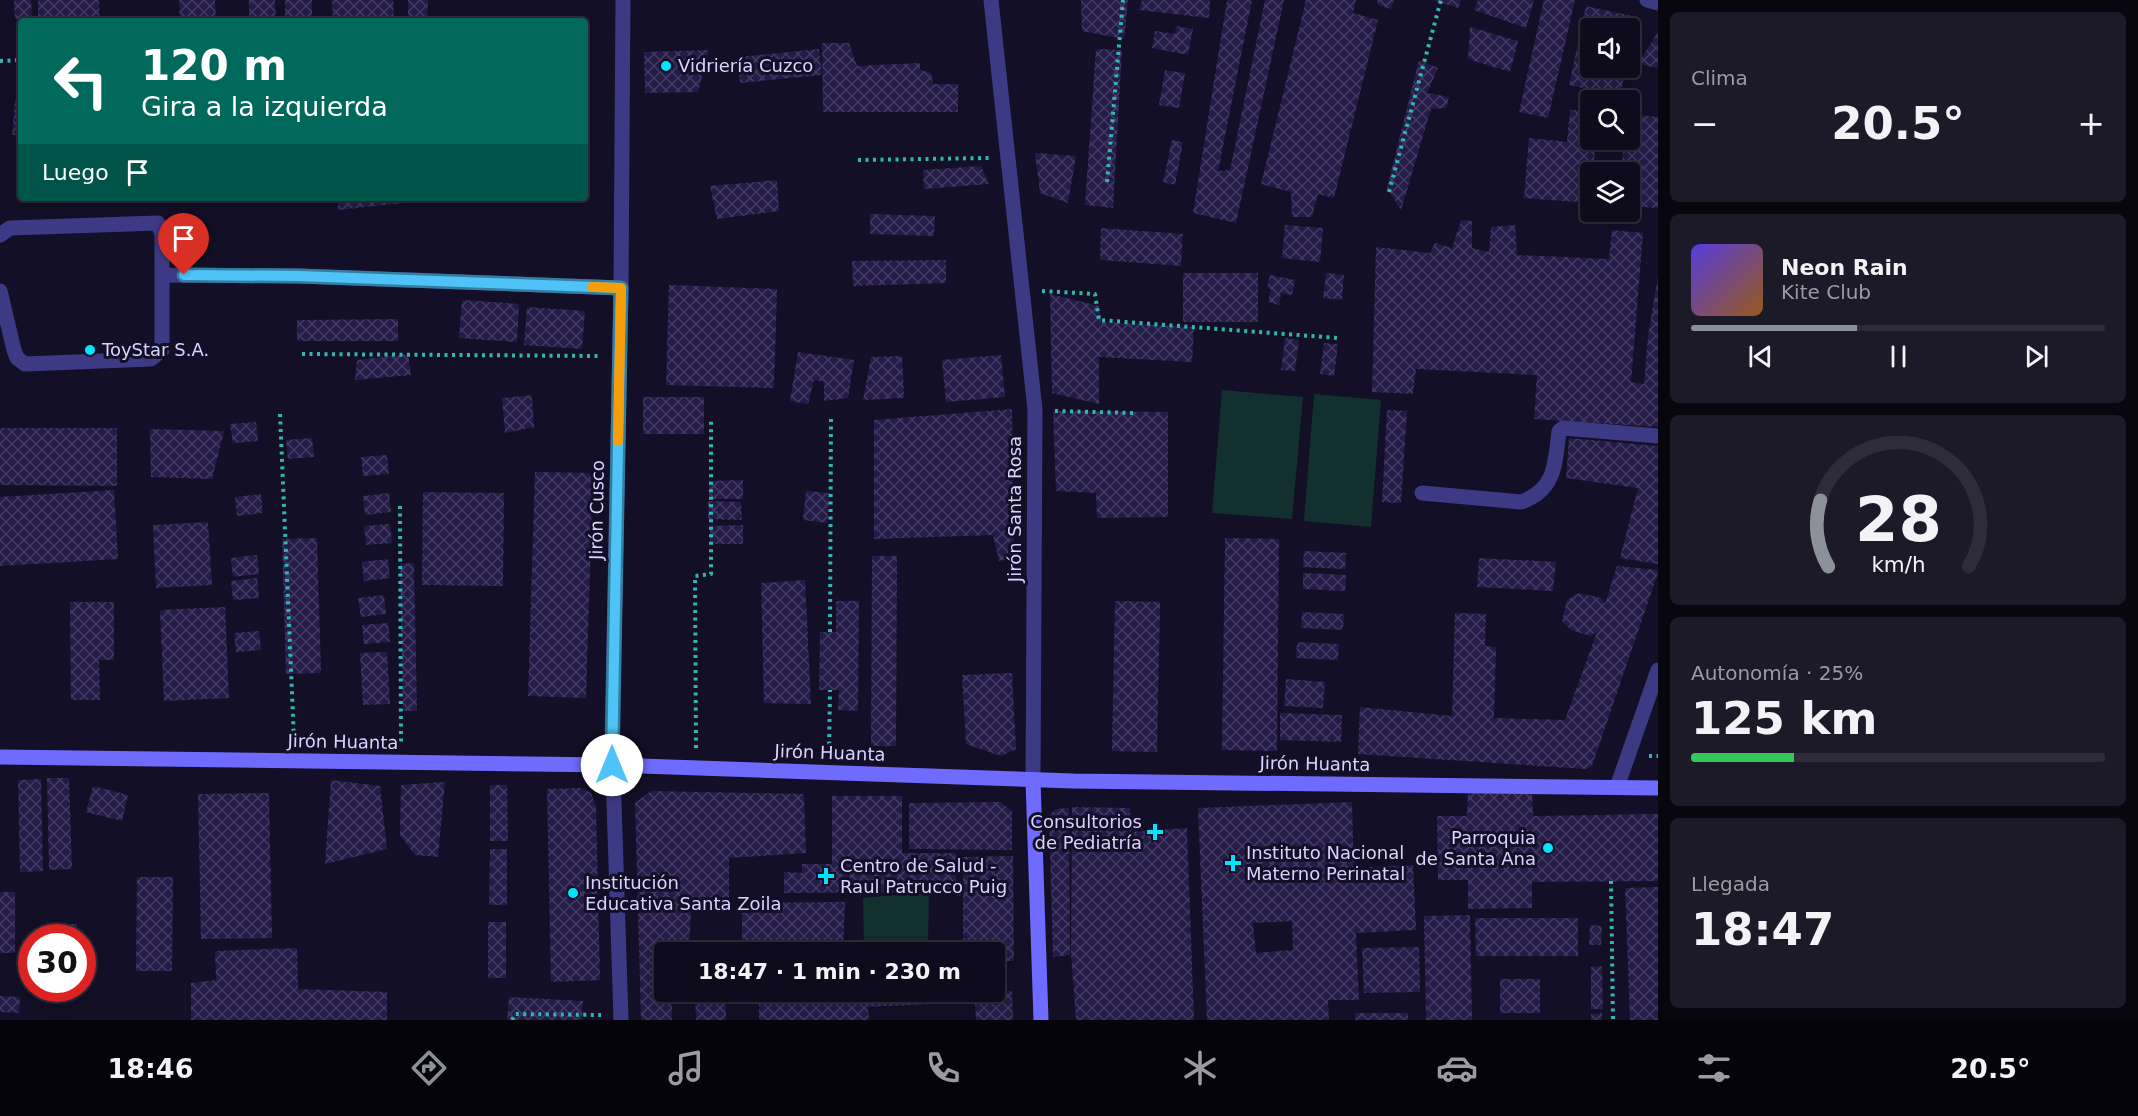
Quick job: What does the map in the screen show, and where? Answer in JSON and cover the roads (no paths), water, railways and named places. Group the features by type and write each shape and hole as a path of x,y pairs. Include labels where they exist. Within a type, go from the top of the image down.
{"street":[{"name":"Jirón Cusco","path":"621,1018 612,765 621,288 623,0"},
{"name":"Jirón Santa Rosa","path":"991,0 1024,290 1035,410 1033,780 1041,1020"},
{"path":"1647,0 1658,3"},
{"path":"0,235 10,228 158,223 162,229 162,350 151,359 25,364 17,358 14,350 1,296"},
{"path":"163,275 299,276 621,288"},
{"path":"1422,494 1521,502 1536,497 1554,472 1559,431 1563,428 1658,436"},
{"path":"1617,787 1658,670"},
{"name":"Jirón Huanta","path":"0,757 612,765 1033,780 1658,788"}],"place":[{"name":"Vidriería Cuzco","path":"666,66"},
{"name":"ToyStar S.A.","path":"90,350"},
{"name":"Consultorios de Pediatría","path":"1155,832"},
{"name":"Parroquia de Santa Ana","path":"1548,848"},
{"name":"Instituto Nacional Materno Perinatal","path":"1233,863"},
{"name":"Centro de Salud - Raul Patrucco Puig","path":"826,876"},
{"name":"Institución Educativa Santa Zoila","path":"573,893"}]}
